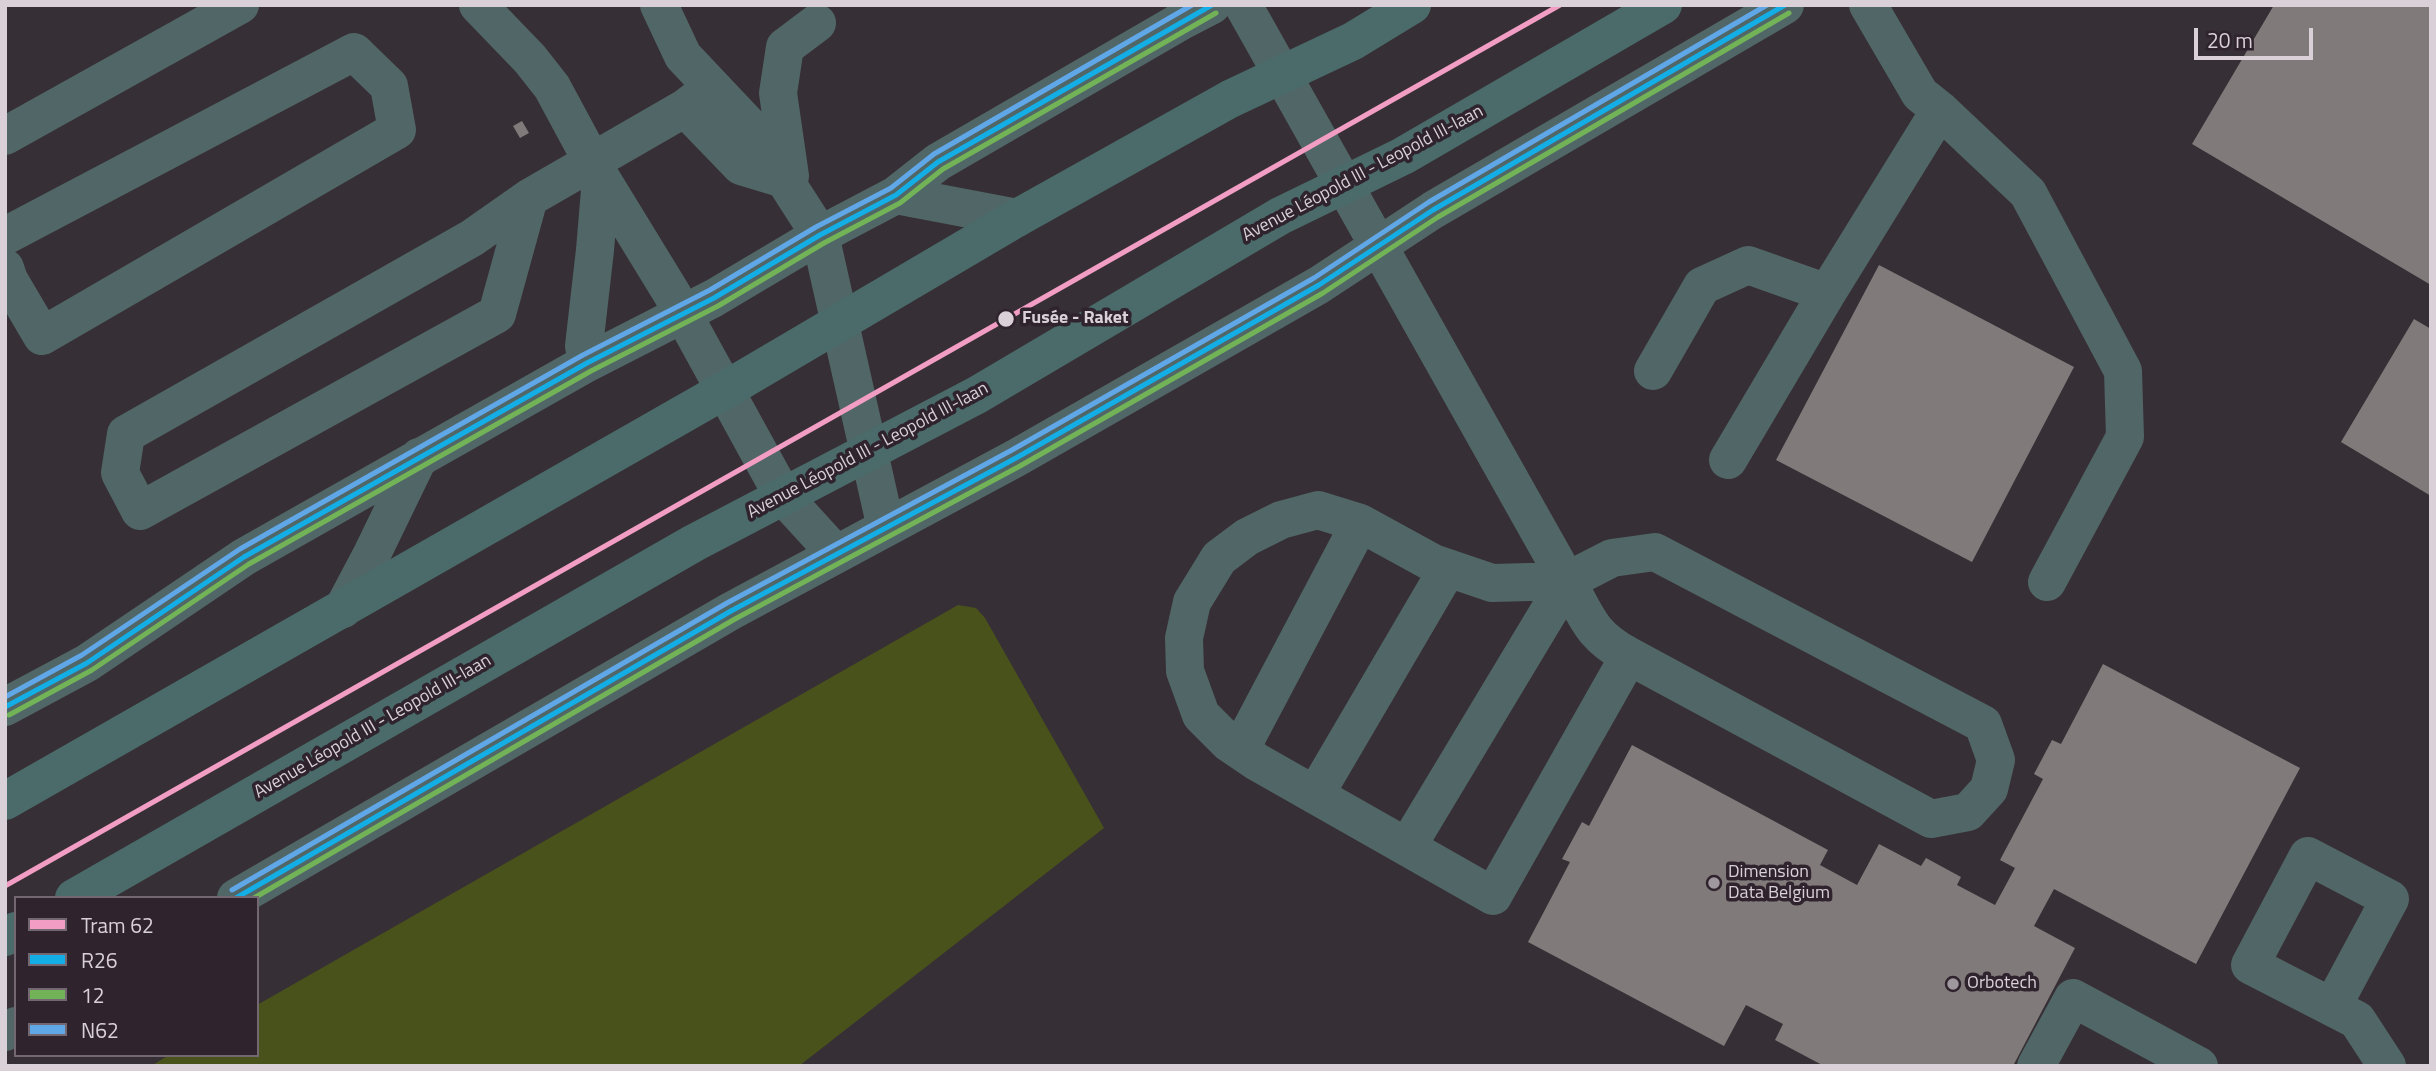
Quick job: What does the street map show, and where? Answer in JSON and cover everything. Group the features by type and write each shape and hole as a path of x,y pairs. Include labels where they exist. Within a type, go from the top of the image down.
{"main road":[{"path":"5,802 725,390 1017,218 1230,99 1353,41 1412,5"},
{"name":"Avenue Léopold III - Leopold III-laan","path":"77,896 694,543 977,395 1280,216 1403,156 1663,5"}],"street":[{"path":"5,136 240,5"},
{"path":"478,5 530,59 552,87 596,170 684,315 783,496 836,554"},
{"path":"5,708 87,663 244,557 587,363 684,315 820,235 896,195 938,162 1212,5"},
{"path":"1243,5 1567,581 1595,632 1629,656 1931,819 1968,812 1989,789 1996,760 1983,724 1654,552 1612,558 1567,581 1492,583 1433,563 1360,523 1318,510 1281,520 1247,537 1219,558 1192,602 1184,638 1185,671 1200,715 1240,750 1493,896 1629,656"},
{"path":"239,896 731,611 1074,425 1319,285 1433,210 1785,5"},
{"path":"1868,5 1920,94 2028,193 2123,371 2124,437 2047,582"},
{"path":"660,11 683,56 698,98 741,166 788,184"},
{"path":"817,23 785,47 778,93 788,184 820,235 886,528"},
{"path":"5,236 354,52 389,86 397,130 42,336 9,281 5,268"},
{"path":"529,198 497,314 140,511 120,473 126,434 472,238 529,198 596,170 698,98"},
{"path":"1728,460 1940,110"},
{"path":"587,363 584,346 595,250 596,170"},
{"path":"896,195 1017,218"},
{"path":"1653,371 1702,286 1748,265 1827,293"},
{"path":"343,609 419,457"},
{"path":"1240,750 1360,523"},
{"path":"1315,795 1448,568"},
{"path":"1407,847 1567,581"},
{"path":"2036,1066 2073,998 2192,1064"},
{"path":"2332,1007 2357,1020 2387,1066"}],"green space":[{"path":"958,605 976,608 985,618 1104,828 799,1066 151,1066 166,1057 259,1057 259,1004"}],"building":[{"path":"2274,5 2431,5 2431,285 2192,144"},
{"path":"522,121 529,133 520,138 513,126"},
{"path":"1879,265 2074,367 1972,562 1776,460"},
{"path":"2414,319 2431,329 2431,496 2341,442"},
{"path":"2103,664 2300,768 2196,964 2054,889 2034,926 2075,948 2013,1066 1824,1066 1775,1040 1783,1024 1746,1005 1724,1046 1528,942 1570,862 1562,859 1582,822 1589,826 1632,745 1828,850 1820,865 1857,885 1879,844 1921,866 1926,858 1961,877 1957,885 1995,905 2015,868 2000,860 2043,779 2034,774 2052,740 2061,744"}],"tram line":[{"name":"62","path":"5,886 1560,5"}],"transit line":[{"name":"N62","path":"5,697 82,655 240,549 583,355 710,290 816,227 891,188 934,154 1192,5"},
{"name":"R26","path":"5,707 87,663 244,557 587,363 714,298 820,235 896,195 938,162 1212,5"},
{"name":"N62","path":"232,890 727,603 1012,450 1314,278 1429,202 1767,5"},
{"name":"R26","path":"239,896 731,611 1016,458 1319,285 1433,210 1785,5"},
{"name":"12","path":"9,715 92,670 249,564 591,371 718,306 824,243 900,203 943,169 1216,13"},
{"name":"12","path":"257,896 735,619 1020,466 1323,293 1438,217 1789,13"}],"place":[{"name":"Fusée - Raket","path":"1006,319"},
{"name":"Dimension Data Belgium","path":"1714,883"},
{"name":"Orbotech","path":"1953,984"}]}
